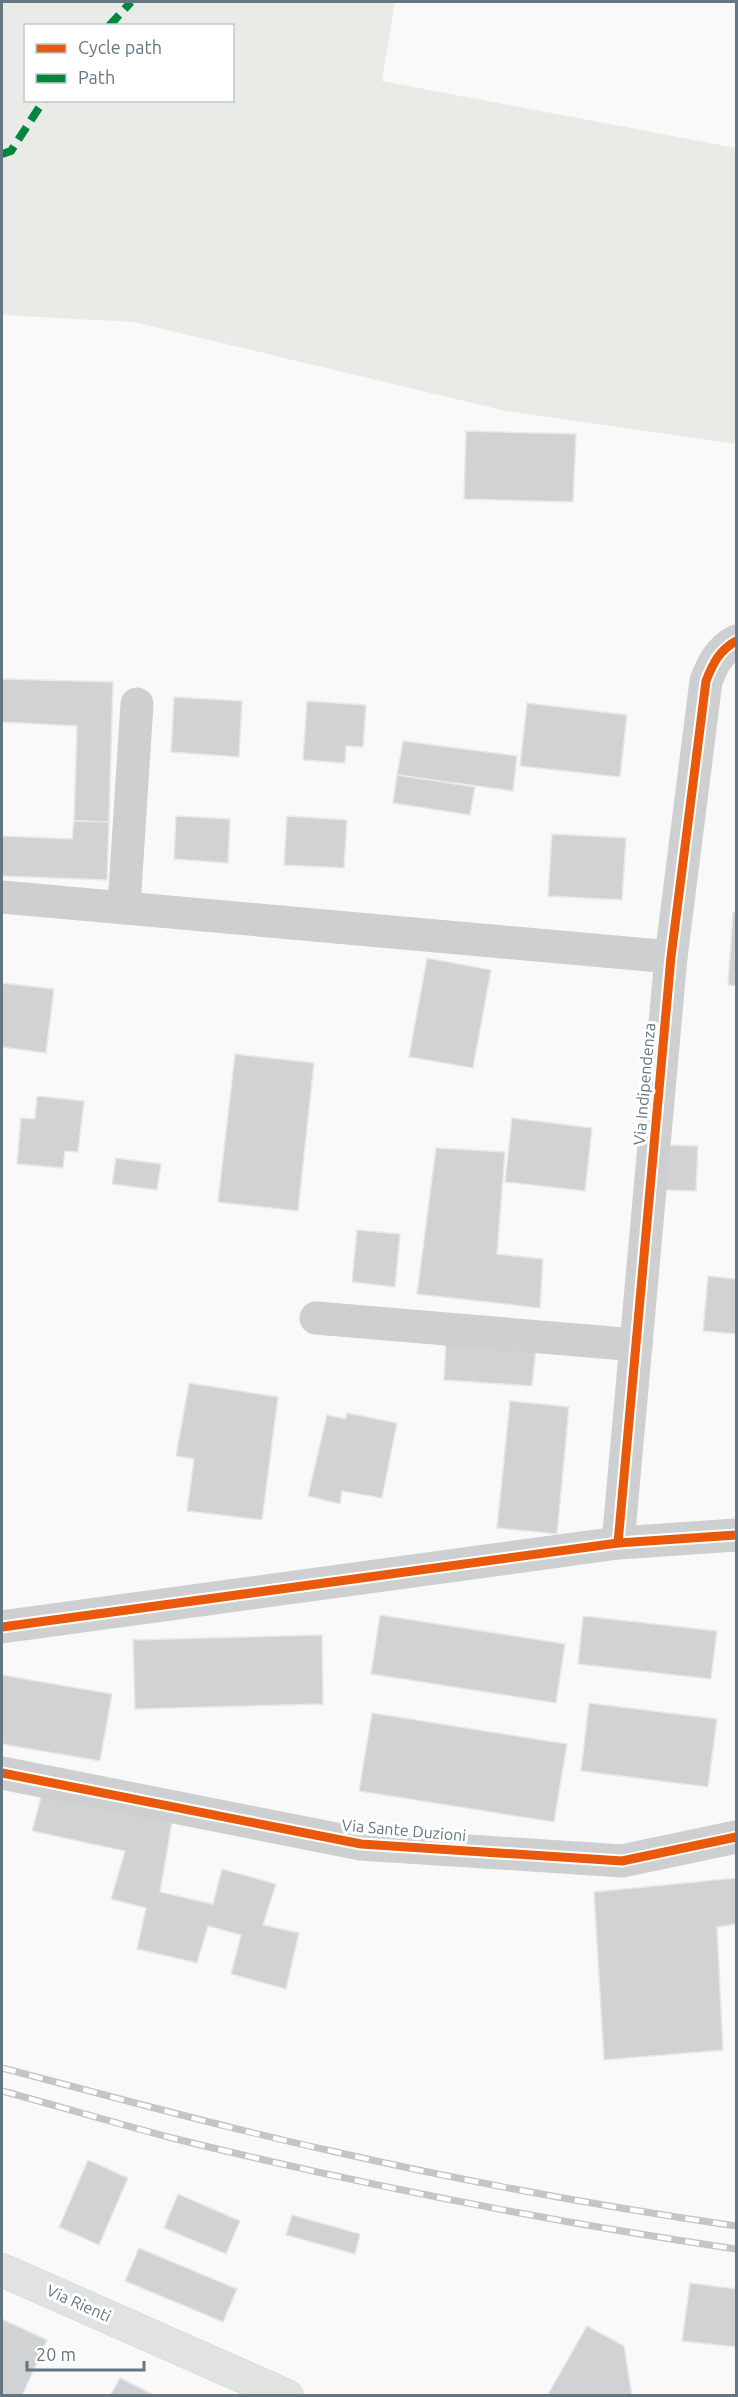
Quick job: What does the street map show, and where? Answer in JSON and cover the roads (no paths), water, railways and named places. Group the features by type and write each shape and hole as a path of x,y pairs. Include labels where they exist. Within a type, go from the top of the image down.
{"main road":[{"name":"Via Rienti","path":"2,2271 287,2396"}],"street":[{"name":"Via Indipendenza","path":"618,1543 671,957 706,681 715,659 736,641"},
{"path":"124,906 137,704"},
{"path":"2,897 124,906 671,957"},
{"path":"316,1318 636,1345"},
{"path":"2,1627 618,1543 736,1535"},
{"name":"Via Sante Duzioni","path":"2,1773 361,1844 622,1861 736,1837"}],"railway":[{"path":"2,2068 286,2141 429,2172 633,2210 736,2226"},
{"path":"2,2091 172,2138 312,2171 524,2214 736,2249"}]}
